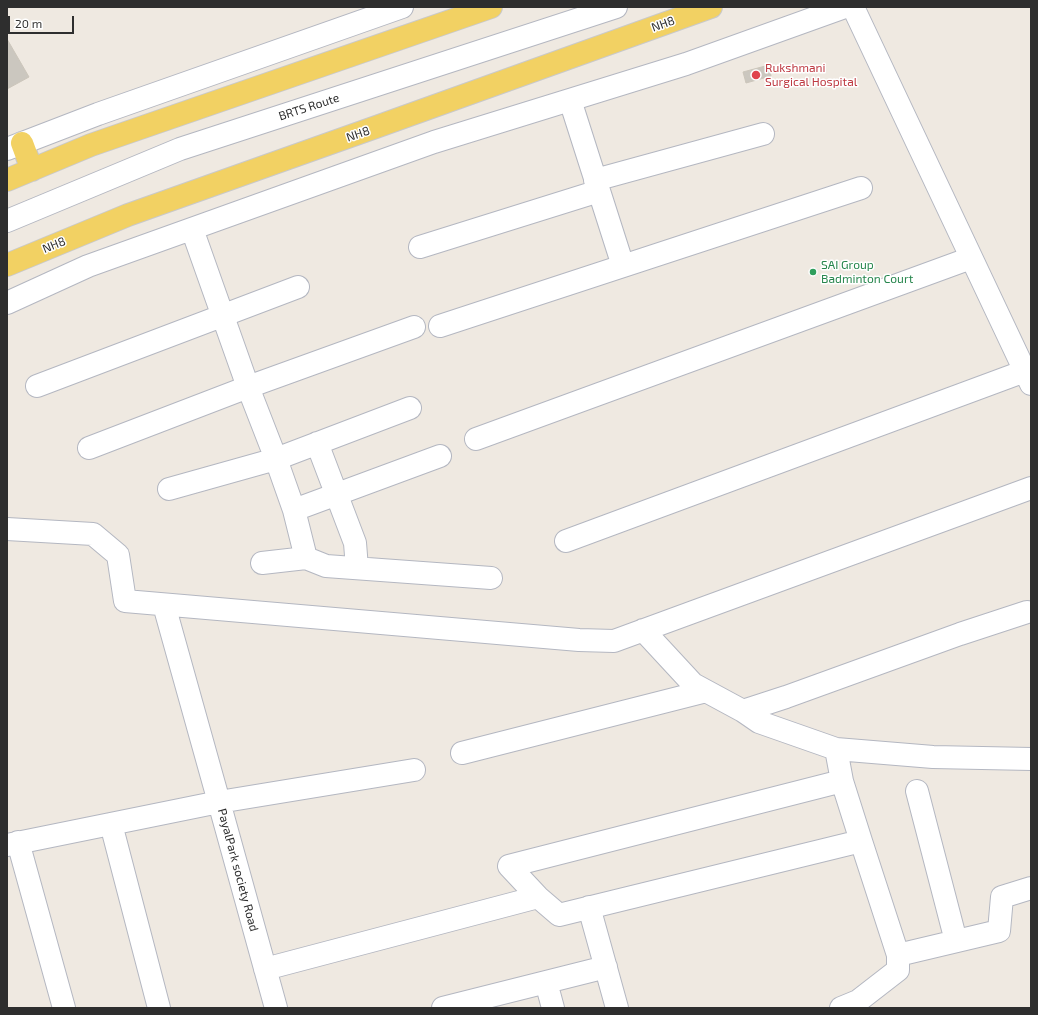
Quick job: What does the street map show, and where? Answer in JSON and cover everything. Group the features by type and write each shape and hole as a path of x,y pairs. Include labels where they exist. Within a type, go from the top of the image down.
{"main road":[{"path":"7,180 91,145 491,7"},
{"name":"NH8","path":"7,265 128,215 711,7"},
{"path":"15,146 32,170"}],"street":[{"path":"15,146 98,114 402,7"},
{"name":"BRTS Route","path":"7,221 180,149 616,7"},
{"path":"7,302 88,266 434,142 686,64 846,7"},
{"path":"566,541 1028,377 853,7"},
{"path":"570,100 623,266"},
{"path":"420,247 597,186 763,134"},
{"path":"440,326 861,188"},
{"path":"192,229 248,387 276,458 294,510 306,558"},
{"path":"476,439 971,258"},
{"path":"38,386 298,287"},
{"path":"88,448 248,387 414,327"},
{"path":"169,489 276,458 410,408"},
{"path":"317,443 355,543 357,568"},
{"path":"294,510 440,456"},
{"path":"7,529 93,534 118,555 125,601 578,640 614,641 1031,488"},
{"path":"262,563 306,558 326,566 491,578"},
{"path":"164,605 219,802 414,770"},
{"path":"743,711 960,634 1030,615"},
{"path":"643,630 693,684 743,711 759,722 836,749 933,757 1031,759"},
{"path":"462,753 706,691"},
{"path":"836,749 842,781 860,841 898,955 898,970 853,1006"},
{"path":"842,781 509,866 538,897 559,915 860,841"},
{"path":"917,791 956,941"},
{"name":"PayalPark society Road","path":"13,844 219,802 276,1008"},
{"path":"111,824 159,1008"},
{"path":"13,844 64,1008"},
{"path":"898,955 999,931 1002,897 1031,888"},
{"path":"265,969 538,897"},
{"path":"589,907 617,1008"},
{"path":"443,1008 606,967"},
{"path":"546,982 553,1008"}],"building":[{"path":"7,39 29,77 7,89"},
{"path":"769,65 771,76 746,83 743,72"}],"place":[{"name":"Rukshmani Surgical Hospital","path":"756,75"},
{"name":"SAI Group Badminton Court","path":"813,272"}]}
